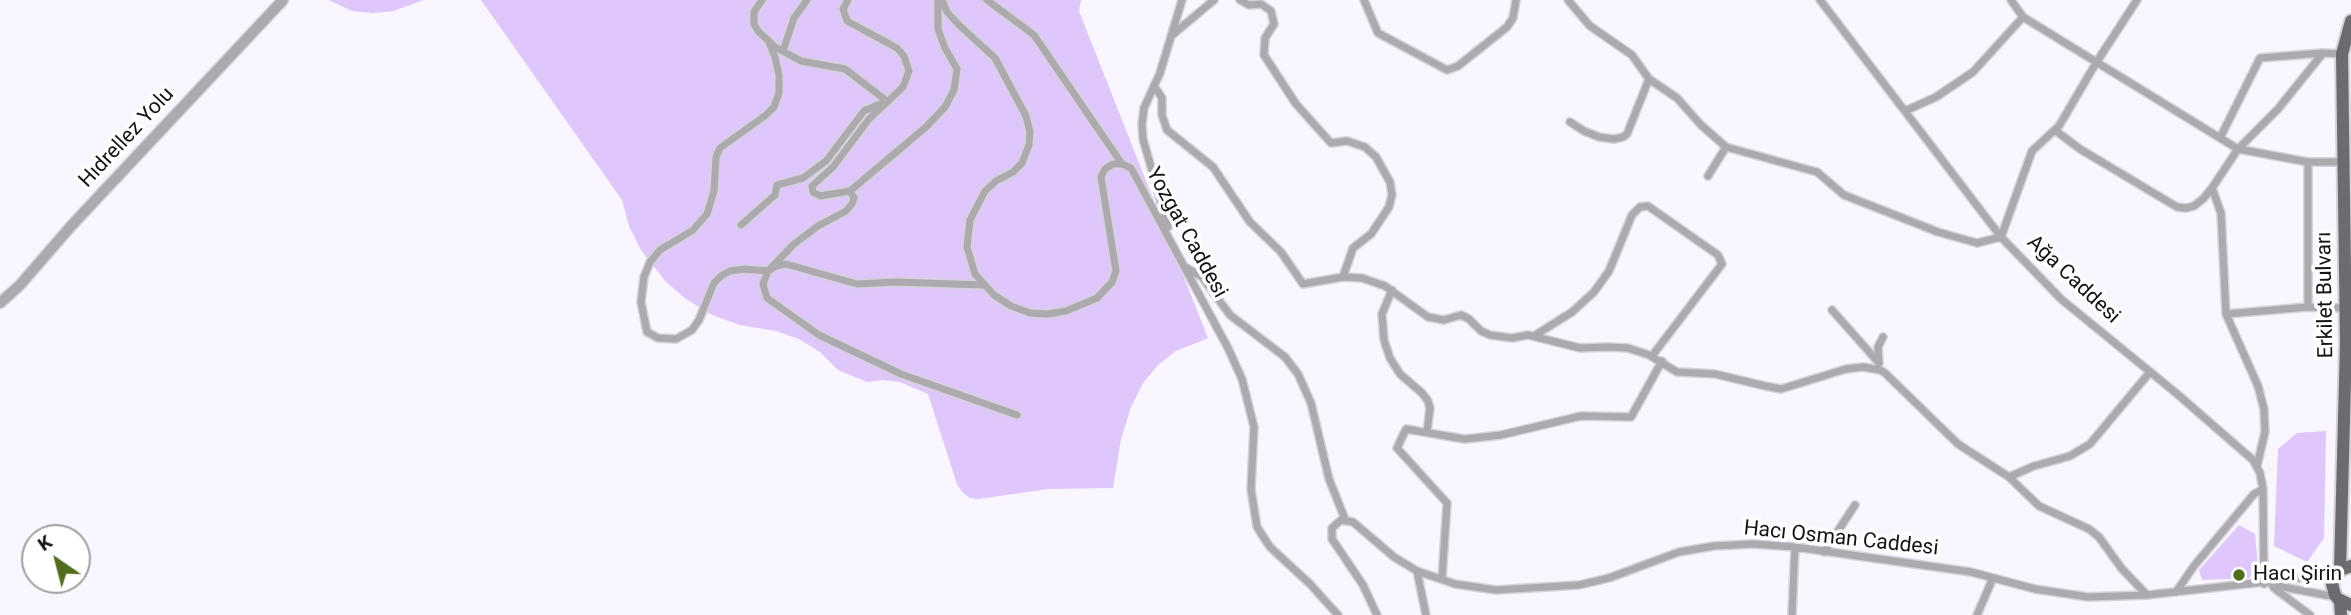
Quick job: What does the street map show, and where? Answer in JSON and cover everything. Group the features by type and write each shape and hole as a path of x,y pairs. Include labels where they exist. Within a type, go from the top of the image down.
{"main road":[{"name":"Erkilet Bulvarı","path":"2342,601 2332,584 2343,570 2346,308 2342,54 2351,20"},
{"path":"2342,601 2342,615"}],"street":[{"name":"Hıdrellez Yolu","path":"0,303 20,285 72,225 283,0"},
{"path":"762,0 754,12 753,20 755,27 768,40 783,51 810,64 845,69 887,101"},
{"path":"783,51 794,18 807,0"},
{"path":"848,0 843,9 846,20 897,48 907,62 909,74 905,83 861,129 833,167 812,186 813,192 820,196 850,191 926,127 945,107 954,90 957,69 944,48 938,29 940,0"},
{"name":"Yozgat Caddesi","path":"940,0 959,26 995,58 1026,116 1030,132 1030,145 1022,163 985,191 970,220 968,256 975,274 994,295 1010,306 1039,314 1076,308 1102,294 1113,280 1116,266 1101,177 1109,166 1122,164 1134,172 1232,356 1250,407 1254,437 1251,489 1257,527 1269,547 1310,584 1338,615"},
{"path":"988,0 1034,35 1122,164"},
{"path":"1172,241 1142,132 1144,108 1154,86 1182,0"},
{"path":"1170,37 1214,0"},
{"path":"1240,0 1249,5 1265,5 1273,15 1274,24 1265,38 1264,55 1296,104 1331,144 1347,141 1365,147 1376,158 1390,182 1392,195 1389,207 1371,234 1353,248 1343,276"},
{"path":"1364,0 1378,33 1447,70 1458,66 1507,27 1513,18 1516,0"},
{"path":"1568,0 1590,26 1632,55 1649,79 1677,97 1700,125 1726,147 1817,172 1844,195 1938,232 1977,243 2001,237 2032,151 2056,131 2137,0"},
{"name":"Ağa Caddesi","path":"1819,0 2001,237 2060,299 2248,454 2257,466 2263,489 2264,584"},
{"path":"2011,0 2023,17 2238,149 2308,162 2343,162"},
{"path":"1905,111 1936,97 1973,72 2023,17"},
{"path":"768,40 779,75 776,102 766,116 720,148 716,157 714,191 707,214 694,230 666,245 650,262 641,293 647,332 664,340 682,337 696,326 714,283 730,271 744,269 768,271 776,265 786,264 856,284 896,282 984,285"},
{"path":"2056,131 2080,149 2177,207 2194,206 2212,188 2238,149 2278,109 2323,53"},
{"path":"2220,138 2260,58 2342,54"},
{"path":"1570,122 1599,137 1614,139 1627,134 1649,79"},
{"path":"1154,86 1162,98 1162,115 1167,130 1213,167 1250,222 1280,252 1300,282 1308,284 1343,276 1371,280 1392,290 1433,319 1444,320 1461,315 1490,335 1512,338 1534,336 1572,347 1618,347 1652,356 1677,372 1715,374 1781,389 1846,369 1879,367"},
{"path":"741,225 775,195 777,185 797,180 817,169 834,153 864,111 887,101"},
{"path":"1708,176 1726,147"},
{"path":"2308,162 2308,307"},
{"path":"2212,188 2221,213 2226,314 2258,386 2264,409 2264,444 2257,466"},
{"path":"850,191 854,198 850,208 806,235 768,271 763,284 767,298 819,335 901,373 1017,415"},
{"path":"1534,336 1572,312 1594,292 1609,271 1634,212 1640,207 1648,206 1718,255 1722,264 1652,356"},
{"path":"1186,268 1202,277 1230,315 1285,356 1298,374 1311,404 1326,469 1349,520 1334,525 1331,531 1332,539 1363,585 1377,615"},
{"path":"1392,290 1382,314 1384,340 1390,358 1400,374 1422,393 1427,401 1430,408 1427,432"},
{"path":"2226,314 2308,307 2346,308"},
{"path":"1832,310 1879,367 1958,444 2009,477 2039,506 2089,529 2099,537 2122,569 2147,595"},
{"path":"1879,367 1878,347 1883,337"},
{"path":"1442,579 1447,503 1397,447 1406,429 1475,438 1581,416 1630,416 1662,361"},
{"path":"2009,477 2034,466 2070,456 2090,444 2150,372"},
{"path":"2176,592 2194,566 2254,494 2263,489"},
{"path":"1824,552 1855,505"},
{"name":"Hacı Osman Caddesi","path":"1349,520 1394,557 1417,571 1469,587 1496,590 1563,587 1595,582 1664,556 1697,548 1753,544 1795,547 1971,572 2070,595 2147,595 2264,584"},
{"path":"1792,615 1795,547"},
{"path":"2264,584 2343,570"},
{"path":"1417,571 1426,615"},
{"path":"1977,615 1993,578"},
{"path":"2264,584 2342,601"},
{"path":"2264,584 2289,597 2310,615"}],"shaded area":[{"path":"329,0 424,0 393,11 373,13 352,11"},
{"path":"481,0 1081,0 1079,11 1208,338 1176,351 1158,365 1143,383 1131,407 1121,439 1113,488 1048,489 970,498 957,484 928,394 900,382 867,382 838,370 820,352 799,339 776,331 740,325 712,315 686,299 666,282 641,250 629,226 622,200"},
{"path":"2326,431 2324,538 2307,562 2274,546 2278,449 2297,433"},
{"path":"2239,525 2255,534 2258,568 2249,578 2202,580 2199,570"}],"place":[{"name":"Hacı Şirin","path":"2239,575"}]}
